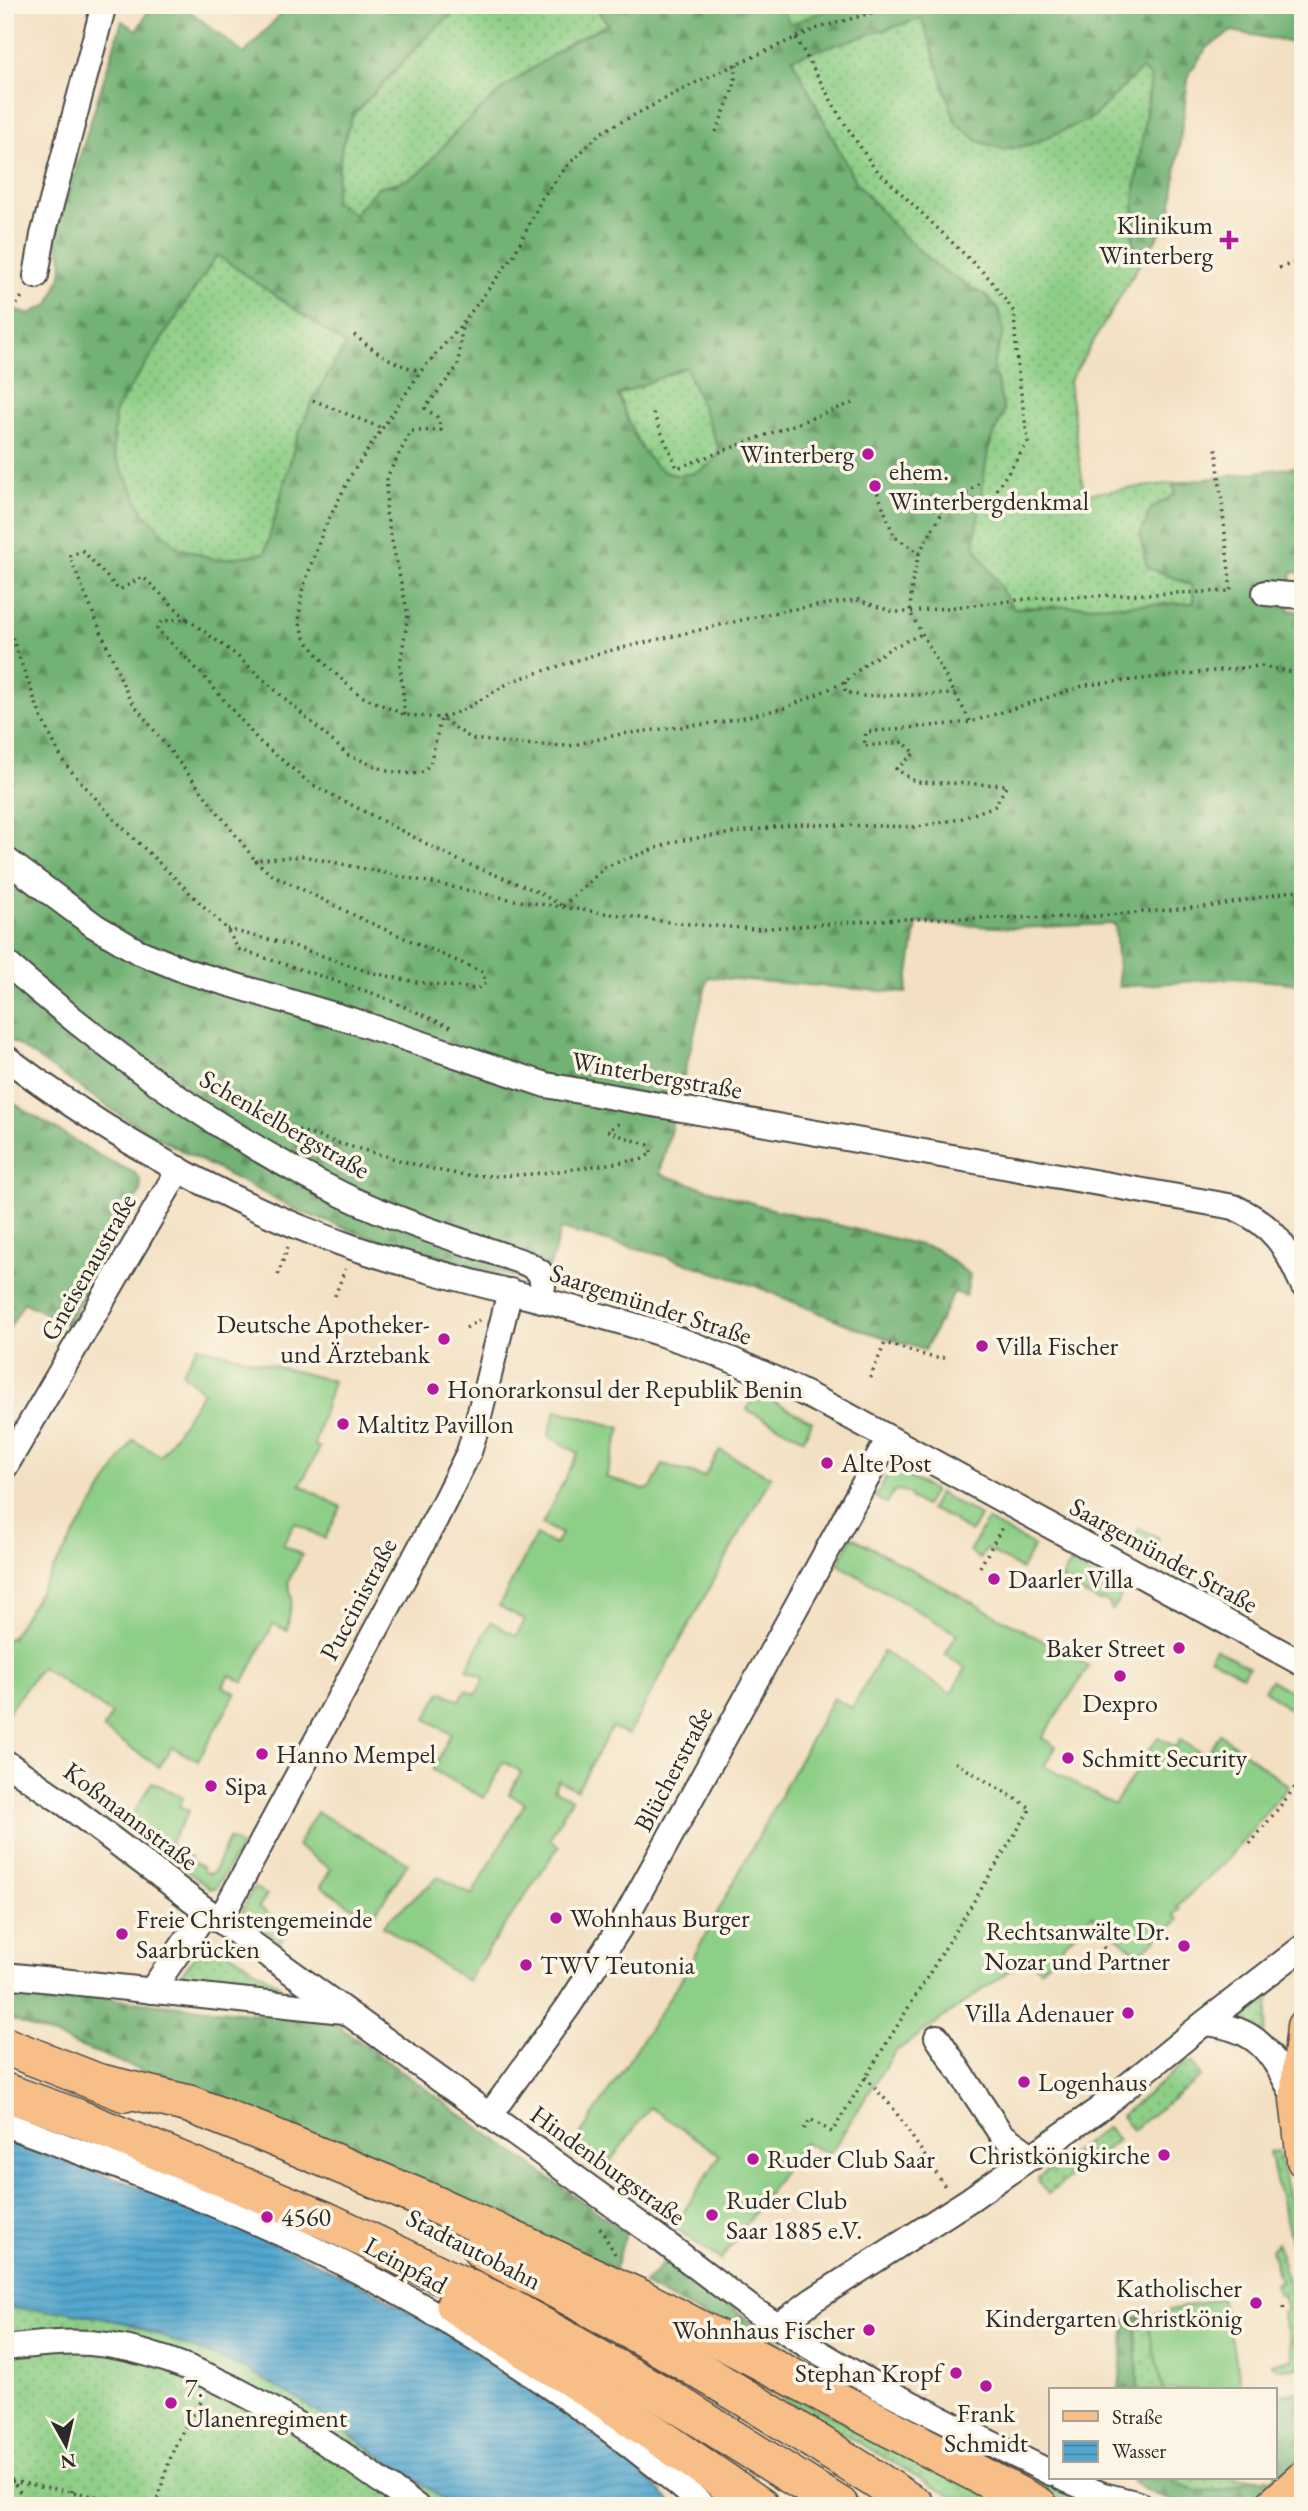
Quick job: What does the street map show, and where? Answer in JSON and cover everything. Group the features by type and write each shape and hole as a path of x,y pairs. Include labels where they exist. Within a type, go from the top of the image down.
{"highway":[{"name":"Stadtautobahn","path":"5,2046 101,2083 335,2181 522,2271 669,2352 916,2506"},
{"path":"101,2083 189,2104 524,2244 640,2298 1039,2506"},
{"name":"Stadtautobahn","path":"5,2092 78,2118 325,2220 508,2307 663,2395 840,2506"},
{"path":"325,2220 394,2268 598,2395 760,2506"},
{"path":"1274,2506 1303,2480"}],"main road":[{"path":"1303,2026 1296,2100 1303,2161"}],"street":[{"path":"36,276 49,211 103,12 100,5"},
{"path":"1265,593 1303,596"},
{"name":"Winterbergstraße","path":"5,859 95,926 138,951 186,971 354,1021 546,1086 1234,1207 1256,1217 1270,1228 1280,1240 1303,1285"},
{"name":"Schenkelbergstraße","path":"5,962 76,1021 163,1088 206,1117 343,1194 397,1218 528,1264 540,1272 540,1299"},
{"name":"Saargemünder Straße","path":"5,1057 111,1130 179,1168 295,1225 353,1247 664,1334 783,1382 1303,1664"},
{"name":"Gneisenaustraße","path":"5,1467 179,1168"},
{"name":"Puccinistraße","path":"151,1991 214,1915 268,1813 436,1518 469,1452 510,1292"},
{"name":"Blücherstraße","path":"489,2116 568,2007 622,1924 889,1438"},
{"name":"Koßmannstraße","path":"5,1762 214,1915"},
{"name":"Hindenburgstraße","path":"214,1915 778,2326 878,2387 1049,2472"},
{"path":"778,2326 813,2300 1033,2157 1098,2110 1303,1947"},
{"path":"5,1975 344,2011"},
{"path":"1206,2023 1234,2028 1264,2046 1273,2057 1296,2100"},
{"path":"937,2037 1001,2134 1033,2157"},
{"name":"Leinpfad","path":"5,2124 263,2225 377,2282 491,2348 659,2467 704,2506"},
{"path":"5,2348 60,2343 116,2347 216,2380 293,2423 416,2506"},
{"path":"1072,2480 1106,2487 1139,2504"}],"path":[{"path":"899,5 815,29 695,83 601,132 568,165 542,198 514,255 462,324 421,371 351,475 323,531 302,591 299,621 306,640 328,667 359,695 405,715 440,718 465,709 512,681 600,653 829,602 858,600 894,612 910,612 1037,598 1231,591 1216,447"},
{"path":"796,37 841,118 873,166 990,279 1014,312 1017,365 1028,442 995,492"},
{"path":"716,132 734,86 737,64"},
{"path":"1279,268 1303,260"},
{"path":"5,322 36,276"},
{"path":"405,715 400,665 408,615 387,513 387,477 411,431 440,430 437,416 425,408 458,366 462,324"},
{"path":"354,335 385,358 403,367 421,371"},
{"path":"313,400 381,428"},
{"path":"653,413 677,468 855,402"},
{"path":"971,722 910,612 912,583 919,554 941,515 979,483"},
{"path":"875,486 894,536 919,554"},
{"path":"227,929 294,946 369,972 415,982 476,989 486,983 482,972 366,921 269,873 255,860 129,698 69,556 83,551 119,590 143,577 187,619 235,654 348,755 400,773 423,772 430,764 440,718"},
{"path":"5,618 41,716 64,763 115,820 227,929 238,949 375,994 467,1034 467,1061"},
{"path":"187,619 162,621 157,629 260,741 310,785 458,860 534,890 562,906"},
{"path":"440,718 472,738 518,744 569,746 621,734 722,722 785,708 845,682 876,657 922,634"},
{"path":"562,906 605,867 676,841 797,824 917,827 960,819 995,806 1007,785 916,782 896,769 915,754 903,742 864,746 866,732 971,722 1086,685 1261,666 1303,674"},
{"path":"845,682 845,692 861,696 955,694"},
{"path":"255,860 276,856 303,856 519,901 676,923 755,929 896,919 1098,916 1215,906 1303,888"},
{"path":"163,1088 184,1084 209,1089 321,1138 411,1164 465,1175 515,1175 642,1159 652,1153 648,1145 607,1131 651,1104"},
{"path":"278,1275 295,1225"},
{"path":"335,1296 353,1247"},
{"path":"870,1378 885,1343 934,1358 943,1358 947,1353"},
{"path":"980,1567 1002,1528"},
{"path":"804,2129 810,2119 832,2132 1031,1808 951,1760"},
{"path":"1250,1844 1303,1777"},
{"path":"1103,1947 1120,1966 1129,1958"},
{"path":"865,2077 893,2108 957,2207"},
{"path":"600,2228 620,2263"},
{"path":"5,2477 13,2481 154,2506 166,2466 180,2433 216,2380"},
{"path":"13,2481 29,2506"},
{"path":"70,2506 72,2490"}],"green space":[{"path":"152,5 182,5 244,54 289,5 463,5 433,30 353,115 342,146 334,201 354,214 378,187 407,180 420,173 458,129 507,86 571,42 608,24 593,5 1303,5 1303,45 1232,31 1208,47 1189,73 1170,219 1142,260 1133,244 1135,190 1151,77 1141,69 1092,118 1032,144 1005,150 978,141 956,123 922,18 792,58 855,181 901,234 937,267 989,298 998,309 1004,331 993,365 1004,411 988,449 974,545 1013,608 1194,603 1192,585 1147,567 1140,536 1151,509 1175,494 1174,483 1303,466 1303,573 1292,572 1289,610 1303,612 1303,984 1233,978 1119,987 1115,924 1015,928 917,923 906,993 708,977 660,1174 768,1208 936,1249 970,1275 966,1296 954,1292 925,1350 861,1330 753,1285 668,1257 561,1229 544,1286 364,1235 301,1212 184,1152 120,1115 5,1036 5,308 28,314 49,305 63,264 55,236 122,21 137,30","holes":["217,255 346,345 313,400 296,440 265,553 217,560 177,547 144,513 113,452 115,411","686,367 720,452 704,469 675,475 662,470 642,449 618,395"]},
{"path":"463,5 593,5 608,24 571,42 507,86 458,129 420,173 407,180 378,187 354,214 334,201 342,146 353,115 433,30"},
{"path":"780,5 841,5 790,24"},
{"path":"922,18 956,123 1032,144 1092,118 1141,69 1151,77 1135,190 1133,244 1142,260 1069,382 1084,494 1174,483 1175,494 1151,509 1147,567 1192,585 1194,603 1013,608 974,545 988,449 1004,411 993,365 1004,331 989,298 937,267 901,234 855,181 791,58"},
{"path":"217,255 346,344 313,400 296,440 265,553 217,560 177,547 144,513 113,451 115,411"},
{"path":"686,367 720,452 704,469 675,475 662,470 642,449 618,395"},
{"path":"5,1098 100,1156 135,1173 141,1181 140,1192 67,1325 24,1302 6,1334"},
{"path":"198,1346 333,1381 314,1445 320,1448 300,1485 341,1507 325,1539 295,1523 283,1545 302,1555 288,1582 292,1598 287,1630 273,1624 244,1682 229,1675 223,1686 236,1693 198,1761 172,1747 159,1767 103,1729 112,1714 41,1667 5,1716 5,1639 11,1638 133,1440 161,1456 203,1392 182,1372"},
{"path":"756,1392 812,1421 804,1439 747,1410"},
{"path":"556,1410 621,1428 606,1477 644,1490 651,1488 663,1464 704,1477 720,1450 771,1477 628,1735 612,1727 577,1790 558,1780 554,1789 572,1799 549,1840 559,1846 467,1981 383,1926 439,1877 472,1895 525,1803 509,1794 521,1772 504,1762 484,1798 433,1770 451,1734 426,1719 441,1691 460,1701 466,1690 476,1694 485,1678 467,1669 491,1622 516,1636 525,1620 499,1606 536,1535 555,1545 561,1534 542,1524 578,1453 548,1436"},
{"path":"894,1469 934,1491 925,1506 901,1490 894,1491 887,1504 875,1497 889,1472"},
{"path":"939,1493 980,1516 971,1532 955,1523 955,1520 930,1509"},
{"path":"987,1520 1034,1546 1021,1569 986,1549 980,1559 969,1552"},
{"path":"1139,1528 1159,1538 1154,1548 1134,1538"},
{"path":"852,1537 1089,1666 1042,1738 1056,1747 1044,1766 1114,1805 1158,1737 1176,1747 1180,1740 1206,1755 1220,1734 1288,1786 1226,1861 1177,1906 1180,1909 1174,1915 1179,1920 1138,1955 1092,1915 1040,1970 1028,1958 895,2052 829,2155 804,2142 721,2260 674,2227 720,2155 650,2107 604,2170 572,2148 681,1980 833,1698 852,1708 883,1652 951,1693 966,1668 945,1655 957,1634 838,1564"},
{"path":"1070,1564 1122,1593 1113,1610 1111,1605 1102,1600 1100,1602 1064,1580 1060,1581"},
{"path":"1215,1648 1249,1667 1243,1676 1210,1657"},
{"path":"1271,1680 1303,1699 1303,1719 1264,1690"},
{"path":"152,1782 183,1798 179,1806 189,1811 169,1845 191,1857 190,1861 202,1867 204,1872 210,1874 214,1871 229,1839 241,1846 216,1888 210,1888 126,1826"},
{"path":"317,1812 408,1863 371,1919 321,1886 331,1869 297,1846"},
{"path":"254,1887 267,1895 259,1907 290,1928 280,1942 242,1914"},
{"path":"209,1939 281,1986 179,1977"},
{"path":"5,1988 325,2021 338,2026 626,2233 614,2271 261,2117 5,2017"},
{"path":"1270,1990 1265,2033 1237,2015"},
{"path":"1185,2063 1192,2063 1201,2077 1132,2130 1121,2116"},
{"path":"1107,2127 1118,2140 1048,2194 1038,2178"},
{"path":"1278,2151 1303,2257 1303,2287 1269,2153"},
{"path":"1277,2243 1303,2341 1303,2366 1290,2369 1271,2364 1294,2358 1282,2312 1287,2310 1283,2295 1278,2294 1275,2283 1280,2282 1271,2250"},
{"path":"665,2261 810,2362 1013,2469 1096,2506 1072,2506 1009,2476 644,2285"},
{"path":"1221,2298 1243,2388 1163,2388 1146,2316"},
{"path":"5,2308 64,2311 127,2323 240,2366 301,2401 453,2506 5,2506"},
{"path":"1148,2314 1146,2316 1163,2388 1138,2388 1136,2322"},
{"path":"1148,2314 1136,2322 1138,2388 1119,2388 1125,2320"},
{"path":"690,2345 1012,2506 968,2506"},
{"path":"1303,2389 1302,2451 1293,2468 1280,2483 1248,2506 1178,2506 1142,2488 1133,2480 1173,2480 1188,2488 1210,2492 1232,2488 1247,2480 1276,2480 1276,2396"},
{"path":"1173,2480 1247,2480 1232,2488 1210,2492 1178,2484"}],"water":[{"path":"5,2141 197,2207 373,2290 483,2357 549,2402 628,2461 676,2506 453,2506 301,2401 240,2366 127,2323 64,2311 5,2308"}],"place":[{"name":"Klinikum Winterberg","path":"1229,240"},
{"name":"Winterberg","path":"868,454"},
{"name":"ehem. Winterbergdenkmal","path":"875,486"},
{"name":"Deutsche Apotheker- und Ärztebank","path":"444,1339"},
{"name":"Villa Fischer","path":"982,1346"},
{"name":"Honorarkonsul der Republik Benin","path":"433,1389"},
{"name":"Maltitz Pavillon","path":"343,1424"},
{"name":"Alte Post","path":"827,1463"},
{"name":"Daarler Villa","path":"994,1579"},
{"name":"Baker Street","path":"1179,1648"},
{"name":"Dexpro","path":"1120,1676"},
{"name":"Hanno Mempel","path":"262,1754"},
{"name":"Schmitt Security","path":"1068,1758"},
{"name":"Sipa","path":"211,1786"},
{"name":"Wohnhaus Burger","path":"556,1918"},
{"name":"Freie Christengemeinde Saarbrücken","path":"122,1934"},
{"name":"Rechtsanwälte Dr. Nozar und Partner","path":"1184,1946"},
{"name":"TWV Teutonia","path":"526,1965"},
{"name":"Villa Adenauer","path":"1128,2013"},
{"name":"Logenhaus","path":"1024,2082"},
{"name":"Christkönigkirche","path":"1164,2155"},
{"name":"Ruder Club Saar","path":"753,2159"},
{"name":"Ruder Club Saar 1885 e.V.","path":"712,2215"},
{"name":"4560","path":"267,2217"},
{"name":"Katholischer Kindergarten Christkönig","path":"1256,2303"},
{"name":"Wohnhaus Fischer","path":"869,2330"},
{"name":"Stephan Kropf","path":"956,2373"},
{"name":"Frank Schmidt","path":"986,2386"},
{"name":"7. Ulanenregiment","path":"171,2403"}]}
